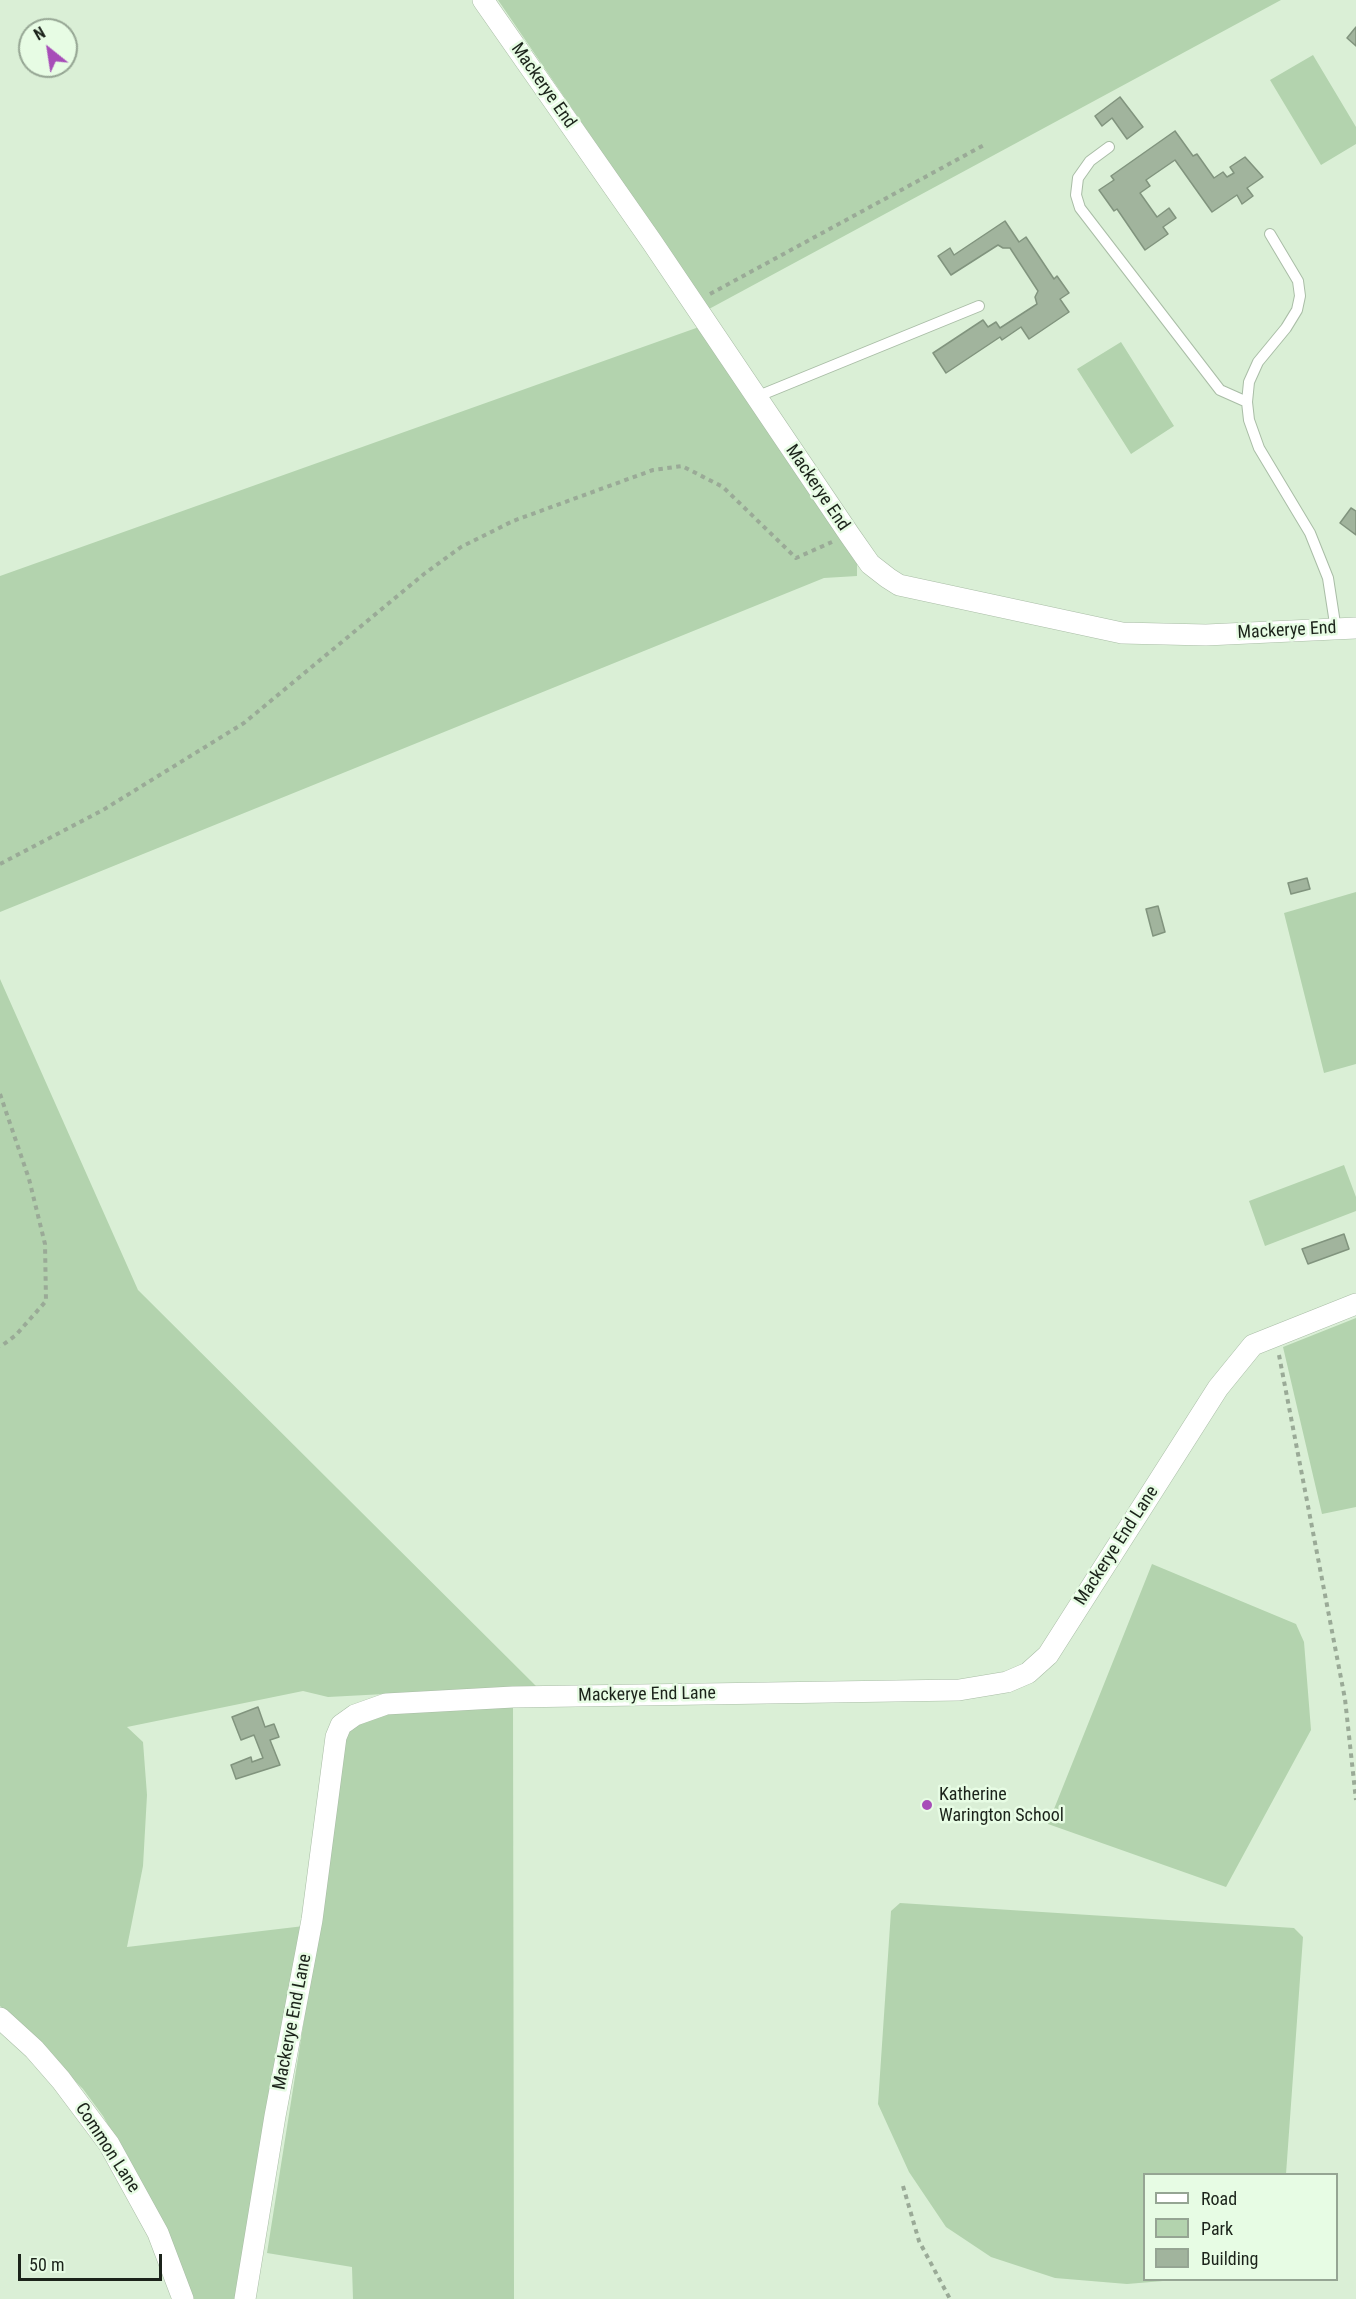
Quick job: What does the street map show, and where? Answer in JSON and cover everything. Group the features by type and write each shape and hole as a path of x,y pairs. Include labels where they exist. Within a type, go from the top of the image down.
{"street":[{"name":"Mackerye End","path":"483,0 870,564 899,585 1122,633 1206,635 1346,629"},
{"name":"Mackerye End Lane","path":"245,2299 275,2116 312,1920 336,1737 342,1725 355,1714 386,1704 513,1697 959,1690 1007,1682 1028,1673 1048,1655 1218,1388 1253,1346 1279,1333 1356,1305"},
{"name":"Common Lane","path":"0,2018 34,2049 109,2144 158,2233 183,2299"}],"lane":[{"path":"1109,147 1090,161 1078,178 1076,195 1080,208 1220,390 1246,402"},
{"path":"1270,234 1298,281 1300,296 1297,310 1286,328 1258,362 1249,382 1246,402 1249,420 1259,447 1310,533 1346,629"},
{"path":"756,398 979,306"}],"path":[{"path":"693,303 984,145"},
{"path":"0,864 103,810 244,723 424,574 461,547 513,521 653,470 682,466 723,487 796,558 849,534"},
{"path":"0,1094 26,1168 45,1244 46,1301 16,1335 0,1347"},
{"path":"1279,1333 1278,1352 1345,1699 1356,1800"},
{"path":"903,2186 920,2241 950,2299"}],"green space":[{"path":"498,0 1281,0 709,309"},
{"path":"1313,55 1356,127 1356,144 1321,165 1270,80"},
{"path":"699,327 857,561 857,576 824,578 0,912 0,576"},
{"path":"1121,342 1174,426 1131,454 1077,369"},
{"path":"1356,892 1356,1064 1324,1073 1284,913"},
{"path":"0,979 138,1290 536,1686 328,1697 303,1691 127,1727 143,1742 147,1795 143,1866 127,1947 304,1926 238,2299 191,2299 152,2203 103,2116 83,2089 0,2006"},
{"path":"1344,1165 1356,1197 1356,1211 1265,1246 1249,1201"},
{"path":"1356,1318 1356,1507 1322,1514 1283,1347"},
{"path":"1152,1564 1296,1624 1304,1642 1311,1730 1226,1887 1048,1824"},
{"path":"513,1704 514,2299 353,2299 352,2267 267,2253 311,1976 344,1735 372,1715"},
{"path":"900,1903 1294,1928 1303,1937 1286,2173 1143,2173 1143,2281 1163,2281 1127,2284 1055,2278 991,2257 946,2227 909,2172 878,2104 891,1911"}],"building":[{"path":"1356,27 1356,46 1347,38"},
{"path":"1120,97 1143,127 1127,139 1112,118 1102,126 1095,116"},
{"path":"1175,131 1193,156 1197,154 1214,178 1223,172 1227,177 1234,173 1230,167 1245,157 1263,177 1247,188 1253,196 1242,204 1237,195 1212,212 1175,160 1146,180 1150,186 1140,193 1157,217 1169,208 1176,218 1163,227 1168,234 1145,250 1117,209 1114,211 1099,190 1114,180 1111,176"},
{"path":"1005,221 1019,242 1026,237 1054,279 1057,276 1069,293 1060,299 1069,312 1029,339 1021,327 1002,340 1000,337 946,373 933,353 983,320 988,327 996,322 1000,328 1037,304 1035,297 1038,291 1010,248 998,245 951,275 938,256 950,248 954,255"},
{"path":"1351,508 1356,511 1356,535 1340,523"},
{"path":"1307,878 1310,889 1291,894 1288,883"},
{"path":"1158,906 1165,932 1153,936 1146,909"},
{"path":"1344,1234 1349,1249 1308,1264 1302,1249"},
{"path":"258,1707 265,1727 274,1724 279,1737 270,1740 280,1765 236,1779 231,1765 251,1757 252,1762 263,1758 254,1735 241,1740 232,1717"}],"place":[{"name":"Katherine Warington School","path":"927,1805"}]}
